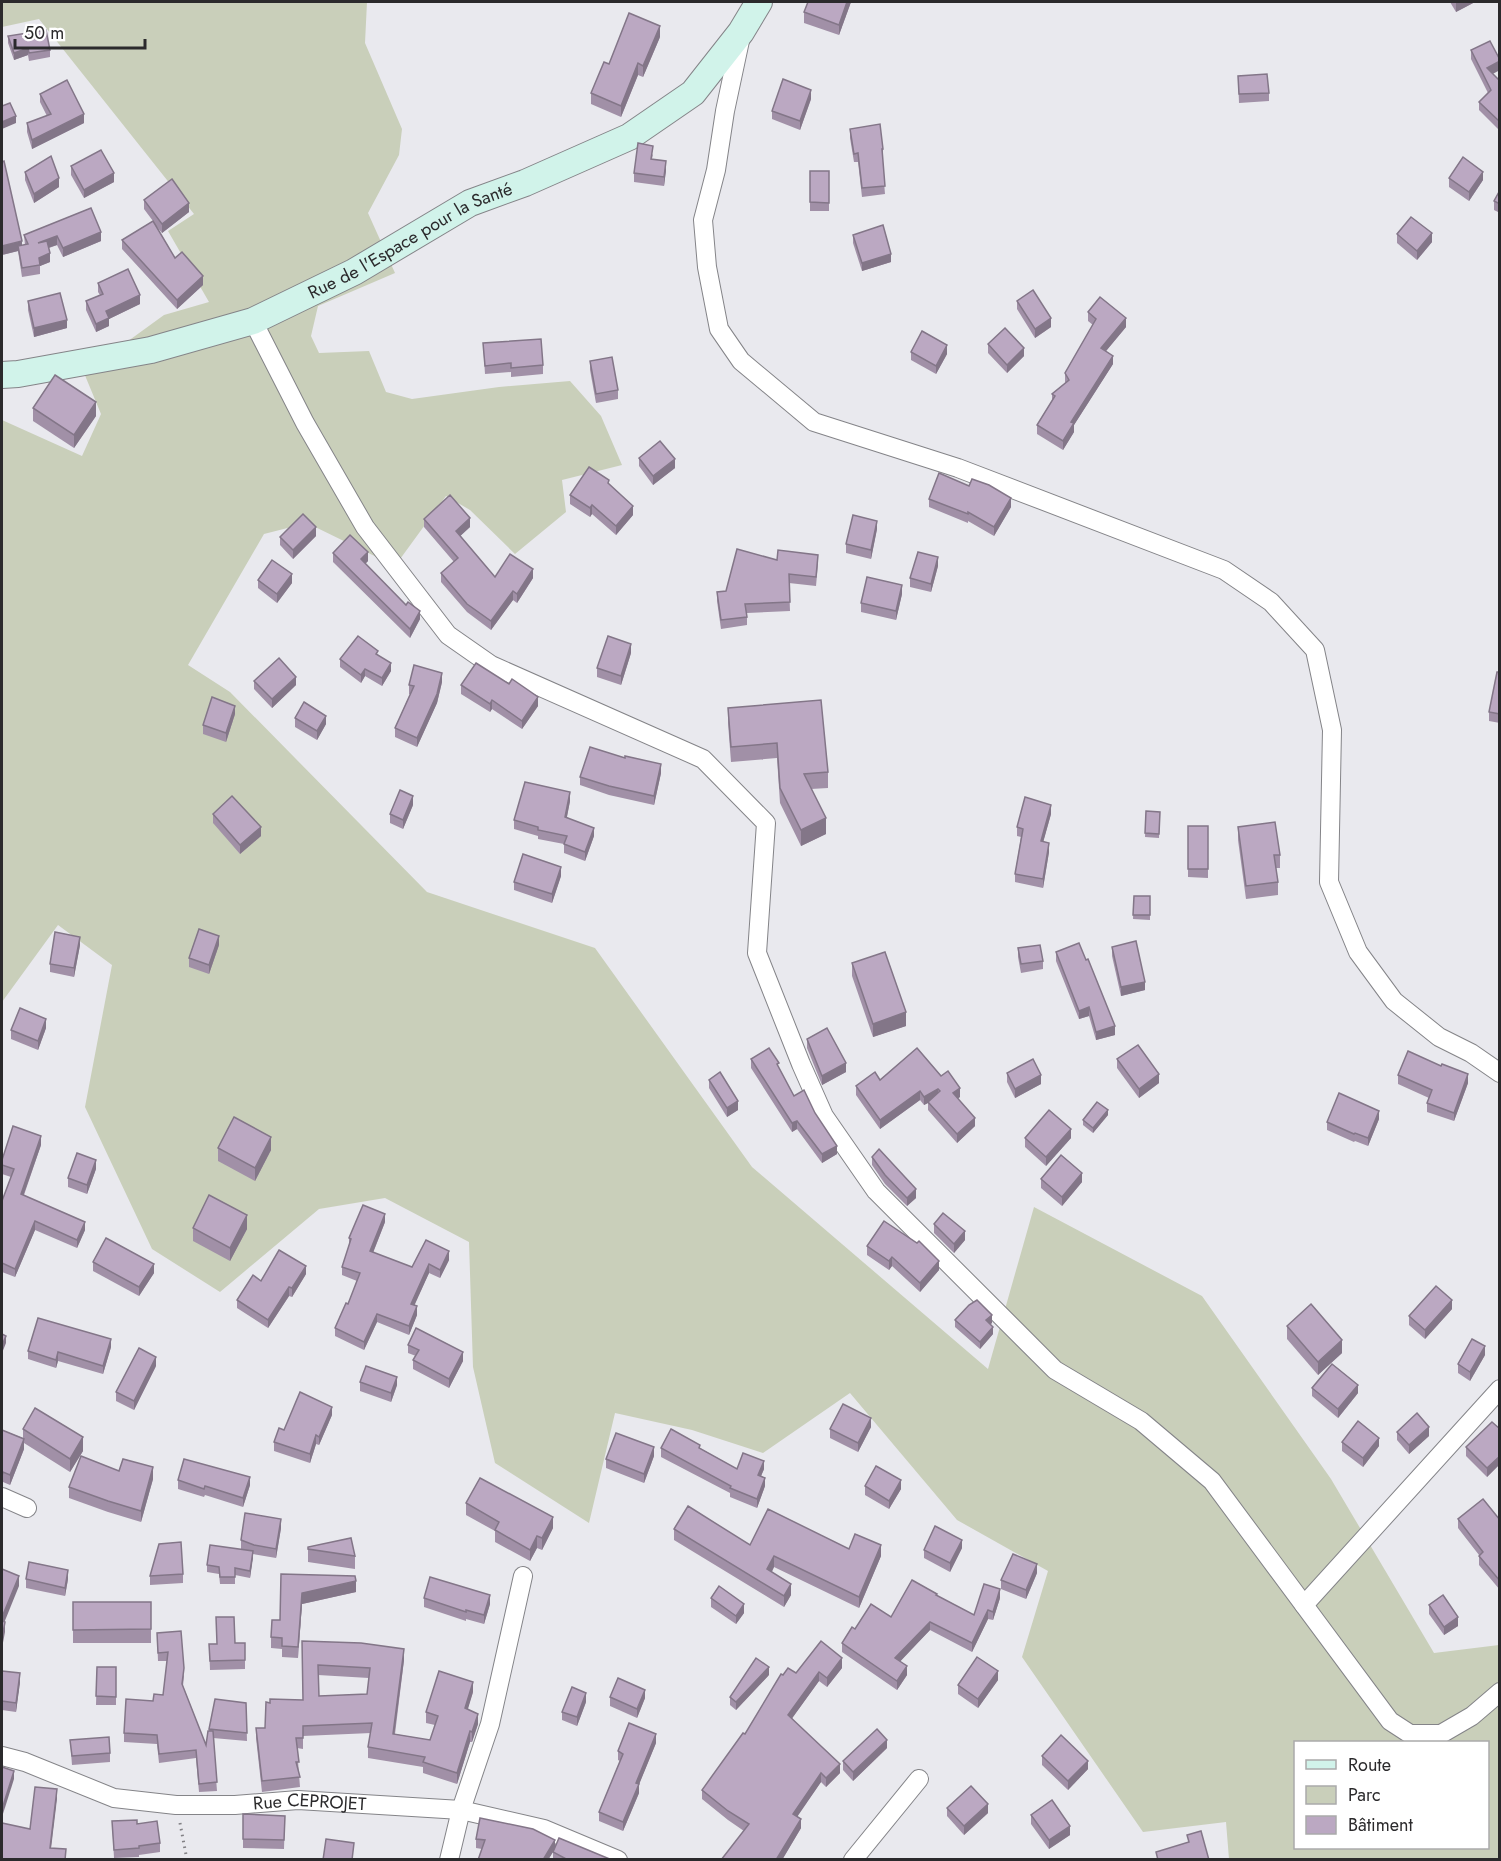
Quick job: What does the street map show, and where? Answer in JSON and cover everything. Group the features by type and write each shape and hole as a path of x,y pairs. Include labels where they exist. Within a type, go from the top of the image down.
{"street":[{"name":"Rue de l'Espace pour la Santé","path":"2,375 151,350 253,321 354,272 470,202 525,183 629,137 693,93 741,32 759,2"},
{"path":"741,32 716,170 703,220 707,267 719,329 741,362 814,422 958,468 1224,570 1271,602 1315,650 1332,730 1329,882 1358,952 1394,1001 1439,1037 1471,1053 1500,1073"},
{"path":"253,321 305,423 366,527 448,635 491,665 703,759 766,823 757,953 801,1064 825,1116 876,1191 1056,1370 1141,1421 1212,1481 1390,1721 1410,1734 1441,1734 1472,1716 1500,1692"},
{"path":"1304,1605 1500,1389"},
{"path":"2,1497 27,1508"},
{"path":"449,1860 461,1810 490,1724 523,1576"},
{"name":"Rue CEPROJET","path":"2,1756 25,1762 114,1798 176,1805 235,1805 298,1800 461,1810 544,1829 618,1860"},
{"path":"853,1860 919,1779"}],"path":[{"path":"176,1805 187,1860"}],"green space":[{"path":"2,2 367,2 365,43 402,129 399,155 368,213 395,273 318,306 311,336 319,353 369,351 386,392 412,399 499,387 570,381 601,416 622,465 562,480 566,512 515,554 470,510 446,496 395,566 307,523 264,534 188,665 230,692 427,892 595,948 752,1167 988,1369 1034,1207 1202,1296 1331,1479 1434,1653 1499,1645 1499,1859 1229,1859 1226,1822 1143,1832 1022,1657 1048,1571 957,1520 850,1393 763,1453 692,1430 615,1413 589,1523 495,1463 473,1367 469,1242 385,1198 319,1209 220,1292 152,1249 85,1107 112,965 58,925 2,1002 2,420 82,456 101,414 84,373 164,315 209,302 168,231 194,214 39,19 2,27"}],"building":[{"path":"808,2 847,2 839,25 804,12"},
{"path":"629,13 660,26 643,66 638,63 621,106 591,93 604,62 609,64"},
{"path":"46,30 50,50 29,53 28,48 14,53 8,36"},
{"path":"1490,41 1500,60 1487,68 1500,81 1499,121 1479,102 1491,90 1471,50"},
{"path":"1267,74 1269,93 1239,94 1238,76"},
{"path":"783,79 811,90 800,121 772,111"},
{"path":"67,80 84,114 32,140 27,123 51,114 40,94"},
{"path":"10,103 16,116 2,122 2,106"},
{"path":"880,124 885,186 862,188 858,153 854,154 850,129"},
{"path":"638,143 653,146 651,159 666,161 664,177 634,173"},
{"path":"101,150 114,173 84,190 71,166"},
{"path":"51,156 59,178 34,194 25,172"},
{"path":"1463,157 1483,172 1469,192 1449,178"},
{"path":"4,161 22,241 2,246 2,162"},
{"path":"810,171 829,171 829,203 810,202"},
{"path":"172,179 189,203 162,224 144,200"},
{"path":"1500,190 1500,204 1494,201"},
{"path":"91,208 101,232 63,248 57,236 38,243 47,241 50,253 39,258 40,265 22,268 18,246 28,244 24,235"},
{"path":"1411,217 1432,233 1417,251 1397,234"},
{"path":"153,221 175,258 182,252 203,276 177,300 122,240"},
{"path":"883,225 891,254 862,263 853,235"},
{"path":"128,269 140,295 106,311 109,318 96,324 86,301 103,294 98,283"},
{"path":"1033,290 1051,318 1035,329 1017,301"},
{"path":"60,293 67,320 34,328 28,301"},
{"path":"1100,297 1126,318 1101,348 1113,356 1071,422 1074,423 1063,441 1037,425 1055,396 1052,394 1069,380 1065,373 1096,319 1088,312"},
{"path":"1005,328 1024,348 1007,365 988,344"},
{"path":"922,331 947,345 936,366 911,352"},
{"path":"541,339 543,365 511,368 511,363 485,366 483,343"},
{"path":"612,357 618,390 596,394 590,361"},
{"path":"55,375 96,402 74,435 33,408"},
{"path":"660,441 675,459 653,476 639,458"},
{"path":"589,467 609,480 608,483 633,506 616,526 592,505 590,508 570,495"},
{"path":"939,473 969,486 972,479 989,485 1011,498 994,527 968,512 968,514 929,499"},
{"path":"450,495 470,518 456,531 495,577 510,554 533,569 517,594 513,591 491,621 467,604 441,573 458,558 424,519"},
{"path":"303,514 316,527 293,550 280,537"},
{"path":"853,515 877,521 871,550 846,544"},
{"path":"350,535 368,552 361,559 406,605 408,602 420,611 410,629 333,553"},
{"path":"737,549 777,560 778,550 818,555 816,577 789,574 790,602 745,604 747,617 721,620 717,592 726,591"},
{"path":"918,552 938,557 931,584 910,578"},
{"path":"272,560 292,574 277,594 258,580"},
{"path":"867,577 902,585 896,611 861,603"},
{"path":"358,636 378,651 376,654 391,663 382,678 365,669 361,675 340,659"},
{"path":"608,636 631,644 621,676 597,668"},
{"path":"279,658 296,677 272,699 254,681"},
{"path":"476,663 509,684 512,679 538,697 522,721 492,700 490,704 461,685"},
{"path":"414,665 442,673 437,694 417,738 395,728 414,686 409,685"},
{"path":"1497,672 1500,672 1500,714 1489,712"},
{"path":"212,697 235,706 226,733 203,725"},
{"path":"821,700 828,772 804,774 826,818 801,830 780,788 777,743 731,747 728,708"},
{"path":"304,702 326,716 317,731 295,718"},
{"path":"590,747 625,758 625,756 661,764 654,796 580,777"},
{"path":"525,782 570,792 565,817 594,828 585,852 564,844 567,836 538,830 538,827 514,820"},
{"path":"400,790 413,796 403,820 390,814"},
{"path":"232,796 261,827 240,845 213,814"},
{"path":"1025,797 1051,805 1041,841 1049,843 1043,879 1015,874 1023,829 1017,827"},
{"path":"1146,811 1160,812 1159,834 1145,833"},
{"path":"1275,822 1280,855 1274,855 1278,882 1246,886 1238,827"},
{"path":"1188,826 1208,826 1208,869 1188,869"},
{"path":"523,854 561,867 552,894 514,882"},
{"path":"1134,896 1150,896 1150,915 1133,915"},
{"path":"199,929 219,936 209,965 189,958"},
{"path":"55,932 80,937 74,968 50,964"},
{"path":"1136,941 1145,982 1121,987 1112,947"},
{"path":"1079,943 1086,960 1088,959 1115,1026 1096,1032 1089,1007 1079,1011 1056,952"},
{"path":"1040,945 1043,961 1021,964 1018,948"},
{"path":"885,952 906,1012 873,1024 852,963"},
{"path":"20,1008 46,1019 38,1041 11,1030"},
{"path":"827,1028 846,1063 822,1076 807,1039"},
{"path":"1138,1045 1159,1074 1139,1089 1117,1059"},
{"path":"769,1048 779,1063 777,1064 794,1096 804,1090 815,1113 837,1146 822,1154 797,1121 792,1123 751,1059"},
{"path":"917,1048 941,1076 948,1071 960,1088 953,1093 975,1118 957,1134 928,1102 940,1091 938,1089 924,1097 920,1091 880,1120 856,1086 875,1072 880,1080"},
{"path":"1408,1051 1441,1066 1442,1064 1468,1074 1454,1113 1427,1103 1432,1090 1398,1075"},
{"path":"1033,1059 1041,1075 1015,1089 1007,1073"},
{"path":"720,1072 738,1101 727,1108 709,1080"},
{"path":"1339,1093 1379,1111 1368,1138 1327,1122"},
{"path":"1097,1102 1108,1110 1093,1128 1083,1120"},
{"path":"1049,1110 1071,1129 1046,1157 1025,1138"},
{"path":"234,1117 271,1137 255,1168 218,1148"},
{"path":"13,1126 41,1136 21,1194 85,1222 77,1240 35,1221 15,1269 2,1263 2,1201 14,1169 2,1165 2,1160"},
{"path":"879,1149 916,1189 907,1198 872,1157"},
{"path":"77,1153 96,1160 87,1185 68,1178"},
{"path":"1061,1155 1082,1173 1062,1197 1041,1179"},
{"path":"209,1195 247,1215 230,1248 193,1228"},
{"path":"363,1205 385,1214 370,1251 412,1267 426,1240 449,1251 440,1270 429,1264 411,1304 417,1306 409,1326 377,1314 364,1342 335,1328 346,1303 348,1304 360,1273 342,1267 351,1239 349,1238"},
{"path":"943,1213 965,1231 954,1244 934,1224"},
{"path":"884,1221 917,1243 919,1241 939,1261 920,1283 892,1257 889,1261 867,1246"},
{"path":"106,1238 154,1264 139,1287 93,1262"},
{"path":"279,1250 306,1266 292,1288 289,1287 268,1320 237,1300 253,1275 261,1281"},
{"path":"1436,1286 1452,1300 1425,1330 1409,1316"},
{"path":"977,1300 992,1315 986,1320 993,1327 980,1342 955,1320"},
{"path":"1311,1304 1342,1340 1318,1362 1287,1326"},
{"path":"38,1318 111,1339 103,1366 58,1352 56,1360 28,1351"},
{"path":"416,1328 463,1352 449,1379 413,1360 419,1350 408,1345"},
{"path":"1472,1339 1485,1346 1470,1372 1458,1364"},
{"path":"139,1348 156,1357 134,1401 116,1392"},
{"path":"1332,1364 1358,1385 1338,1409 1312,1388"},
{"path":"366,1366 397,1377 391,1393 360,1382"},
{"path":"300,1392 332,1407 319,1437 316,1435 310,1454 274,1442 279,1428 284,1430"},
{"path":"843,1404 871,1418 858,1443 830,1429"},
{"path":"35,1408 83,1437 70,1459 23,1429"},
{"path":"1417,1413 1429,1427 1409,1445 1397,1432"},
{"path":"1358,1421 1379,1438 1363,1458 1342,1442"},
{"path":"1492,1422 1500,1429 1500,1456 1487,1468 1466,1447"},
{"path":"671,1429 737,1469 743,1453 764,1461 758,1475 765,1478 757,1499 730,1488 731,1486 661,1448"},
{"path":"2,1430 24,1439 10,1475 3,1472 2,1476"},
{"path":"616,1433 654,1447 644,1474 606,1459"},
{"path":"81,1456 119,1471 123,1459 153,1467 141,1511 69,1487"},
{"path":"184,1459 250,1477 243,1498 178,1480"},
{"path":"876,1466 901,1480 889,1501 865,1486"},
{"path":"480,1478 553,1517 542,1538 537,1536 530,1550 495,1530 499,1522 466,1503"},
{"path":"1483,1499 1500,1520 1500,1581 1479,1556 1483,1552 1458,1519"},
{"path":"688,1506 750,1545 768,1509 849,1549 855,1534 881,1545 859,1597 774,1556 767,1569 791,1584 784,1596 674,1529"},
{"path":"245,1513 281,1519 276,1549 241,1540"},
{"path":"935,1526 962,1540 950,1563 924,1550"},
{"path":"351,1538 355,1556 308,1549 308,1547"},
{"path":"181,1542 183,1574 150,1576 159,1544"},
{"path":"210,1545 253,1551 250,1571 235,1568 235,1577 220,1577 219,1567 207,1565"},
{"path":"1013,1554 1037,1564 1026,1590 1001,1580"},
{"path":"29,1562 68,1570 65,1588 26,1579"},
{"path":"2,1569 19,1576 2,1617"},
{"path":"281,1574 355,1576 356,1581 302,1593 298,1647 282,1646 282,1638 271,1637 272,1620 280,1620"},
{"path":"430,1577 490,1595 484,1615 466,1610 466,1612 424,1598"},
{"path":"912,1580 974,1615 984,1584 1000,1589 993,1612 988,1610 972,1643 930,1622 895,1658 907,1666 897,1681 842,1643 852,1627 855,1629 871,1604 891,1617"},
{"path":"719,1586 744,1604 736,1616 711,1598"},
{"path":"1443,1595 1458,1617 1444,1627 1429,1605"},
{"path":"73,1602 151,1602 151,1629 73,1630"},
{"path":"216,1617 234,1617 235,1643 245,1643 245,1660 210,1661 209,1644 217,1644"},
{"path":"2,1621 5,1622 2,1638"},
{"path":"181,1631 184,1668 182,1684 206,1745 208,1731 213,1731 217,1782 199,1784 196,1750 159,1754 157,1735 124,1733 126,1699 153,1701 154,1694 163,1695 168,1652 158,1653 157,1633"},
{"path":"302,1641 361,1643 404,1649 393,1734 430,1740 438,1716 426,1712 439,1671 473,1682 465,1708 478,1714 472,1732 470,1731 457,1773 423,1762 425,1757 368,1747 372,1723 303,1726 303,1738 296,1738 299,1762 296,1762 300,1777 262,1781 256,1728 265,1728 266,1702 270,1703 270,1699 303,1700","holes":["318,1665 370,1668 367,1694 319,1696"]},
{"path":"821,1641 842,1658 827,1678 819,1672 788,1715 840,1764 826,1778 821,1773 793,1814 801,1819 776,1860 721,1860 749,1824 702,1790 743,1733 745,1734 781,1674 783,1675 788,1668 796,1673"},
{"path":"977,1657 998,1671 978,1699 958,1685"},
{"path":"756,1658 769,1667 736,1702 730,1697"},
{"path":"97,1667 116,1667 116,1697 96,1696"},
{"path":"2,1671 20,1673 16,1703 2,1701"},
{"path":"618,1678 645,1690 637,1709 610,1697"},
{"path":"572,1687 586,1693 577,1717 562,1712"},
{"path":"215,1699 246,1703 247,1733 209,1729"},
{"path":"629,1723 656,1734 623,1822 599,1812 623,1754 618,1751"},
{"path":"877,1729 887,1740 853,1772 843,1761"},
{"path":"1061,1735 1088,1761 1068,1781 1042,1756"},
{"path":"109,1737 110,1753 72,1756 70,1740"},
{"path":"2,1767 14,1771 2,1809"},
{"path":"971,1786 988,1804 964,1826 947,1808"},
{"path":"35,1787 57,1789 50,1848 66,1849 65,1860 2,1860 2,1823 30,1829"},
{"path":"1052,1800 1070,1826 1049,1840 1031,1815"},
{"path":"243,1814 285,1816 284,1840 243,1839"},
{"path":"480,1818 533,1829 555,1840 543,1860 478,1860 485,1840 476,1839"},
{"path":"137,1820 137,1824 157,1821 160,1843 114,1850 112,1821"},
{"path":"1201,1831 1209,1860 1158,1860 1156,1852 1189,1842 1187,1835"},
{"path":"559,1838 612,1860 568,1860 553,1852"},
{"path":"326,1839 354,1843 352,1860 323,1860"}]}
